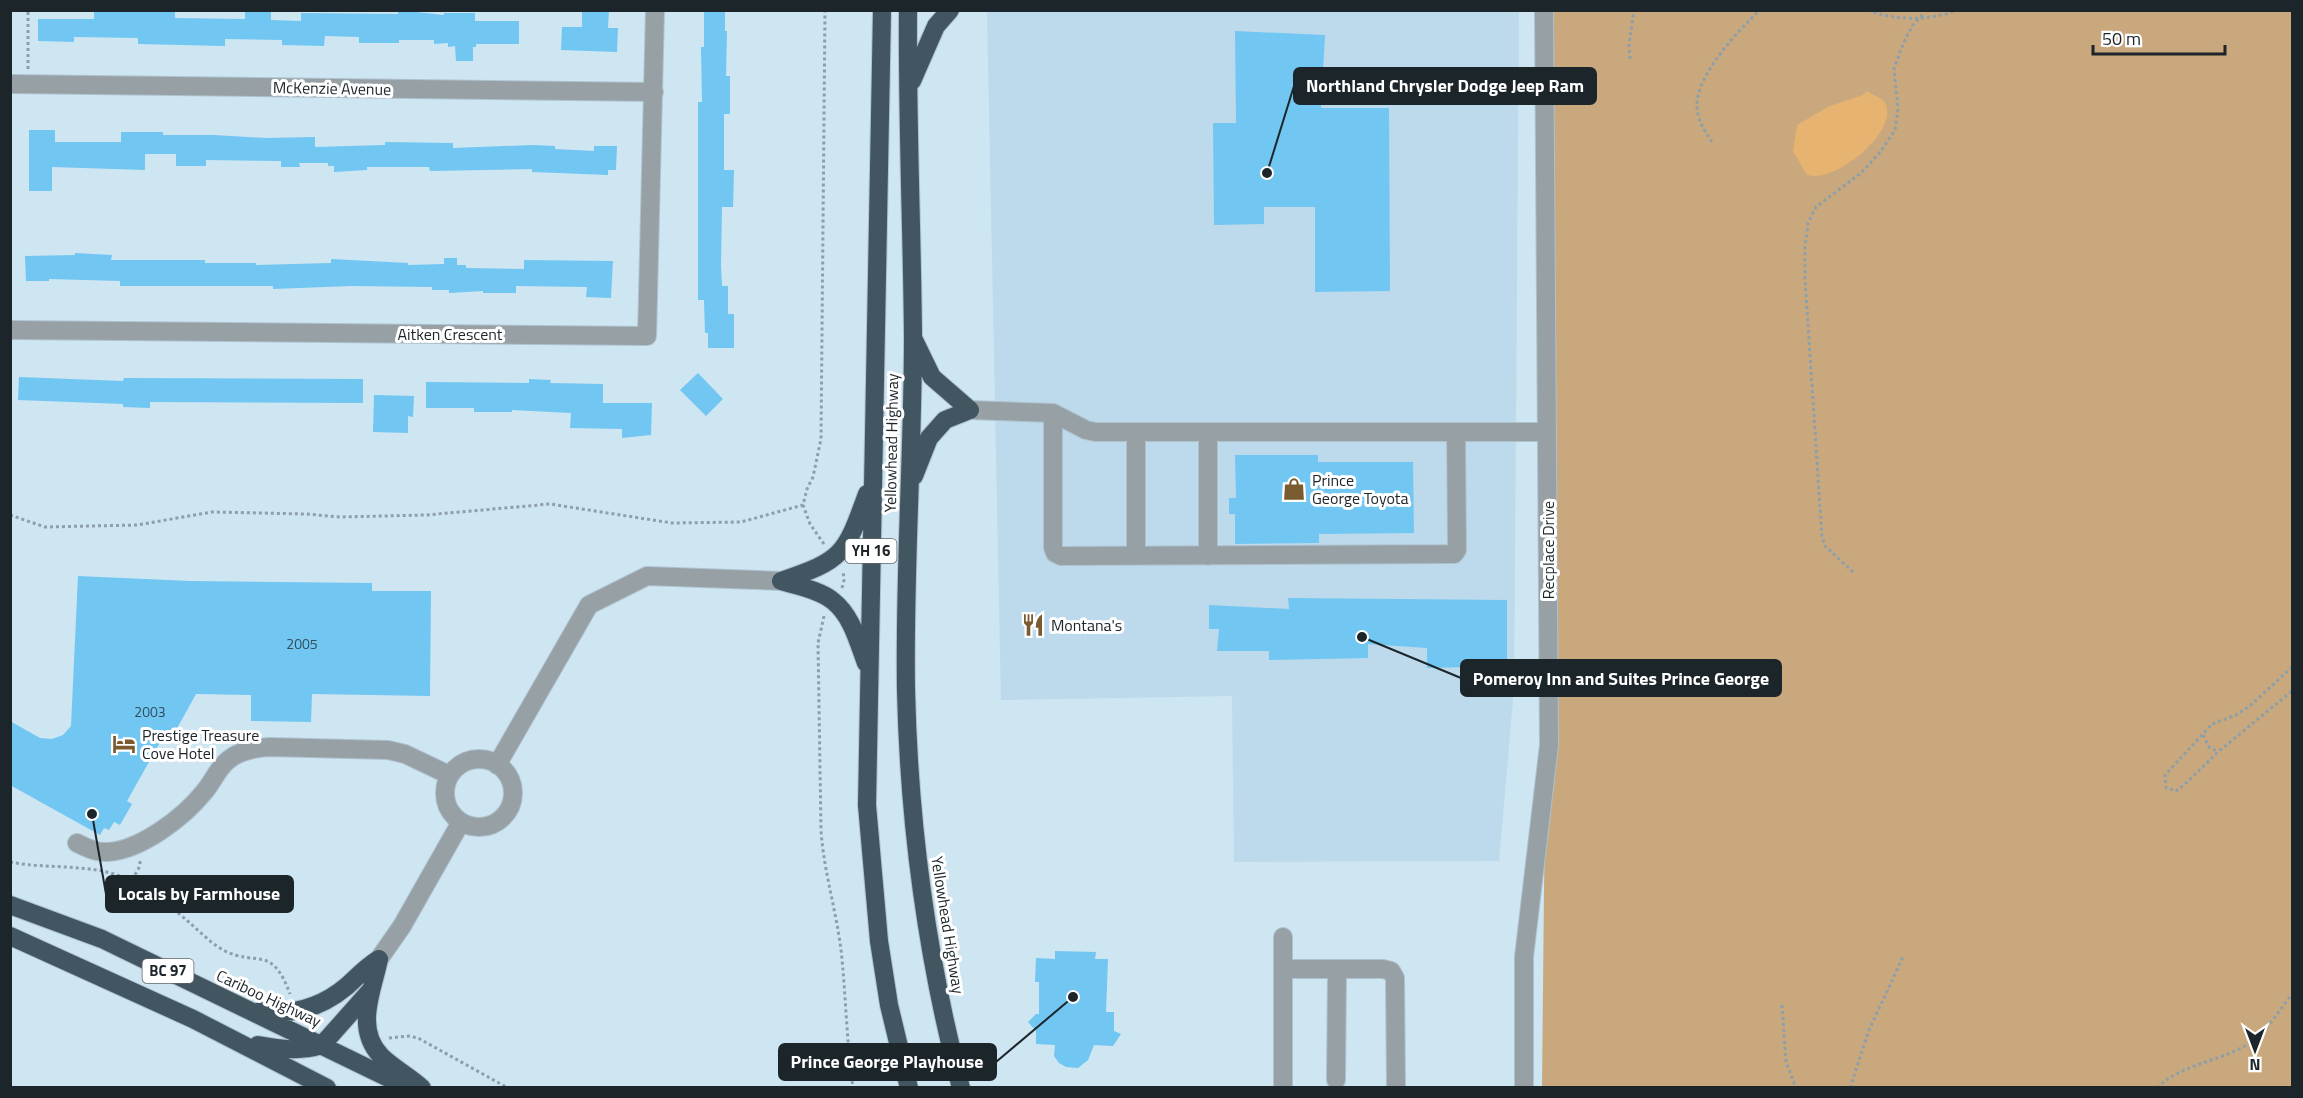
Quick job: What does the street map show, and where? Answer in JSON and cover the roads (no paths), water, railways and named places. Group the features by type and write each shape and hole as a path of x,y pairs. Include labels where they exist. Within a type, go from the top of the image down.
{"highway":[{"name":"Yellowhead Highway","path":"882,10 867,805 879,941 889,1005 909,1088"},
{"name":"Yellowhead Highway","path":"908,10 913,337 906,688 914,820 933,968 961,1088"},
{"path":"908,91 936,26 950,10"},
{"path":"909,492 929,438 945,420 970,410 932,377 913,337"},
{"path":"781,581 817,569 841,552 856,523 872,482"},
{"path":"781,581 818,593 833,601 853,627 870,671"},
{"name":"Cariboo Highway","path":"10,905 102,939 409,1088"},
{"name":"BC 97","path":"10,936 244,1043 327,1088"},
{"path":"379,959 366,1009 369,1034 381,1056 422,1088"},
{"path":"246,1009 279,1014 317,1005 333,997 361,970 379,959"},
{"path":"244,1043 289,1050 322,1045 370,991"}],"street":[{"path":"654,92 655,10"},
{"name":"Recplace Drive","path":"1524,1088 1524,957 1549,745 1544,10"},
{"name":"McKenzie Avenue","path":"19,84 654,92"},
{"name":"Aitken Crescent","path":"10,330 647,336 654,92"},
{"path":"970,410 1053,413 1086,430 1136,432 1547,432"},
{"path":"1053,413 1053,547 1055,553 1061,555 1454,554 1457,550 1456,432"},
{"path":"1136,432 1136,555"},
{"path":"1208,432 1208,555"},
{"path":"497,765 589,605 646,576 781,581"},
{"path":"77,843 94,851 107,852 138,843 165,828 184,813 204,792 226,762 253,748 388,750 405,754 449,775"},
{"path":"473,760 484,760 497,765 509,777 513,798 510,808 504,816 487,826 477,827 461,822 450,812 446,801 445,789 449,775 463,764 473,760"},
{"path":"379,959 402,926 461,822"},
{"path":"1283,937 1283,1088"},
{"path":"1284,969 1383,969 1391,971 1395,978 1396,1088"},
{"path":"1336,1080 1337,969"}],"place":[{"name":"Northland Chrysler Dodge Jeep Ram","path":"1267,173"},
{"name":"Prince George Toyota","path":"1294,489"},
{"name":"Montana's","path":"1033,625"},
{"name":"Pomeroy Inn and Suites Prince George","path":"1362,637"},
{"name":"Prestige Treasure Cove Hotel","path":"124,744"},
{"name":"Locals by Farmhouse","path":"92,814"},
{"name":"Prince George Playhouse","path":"1073,997"}]}
